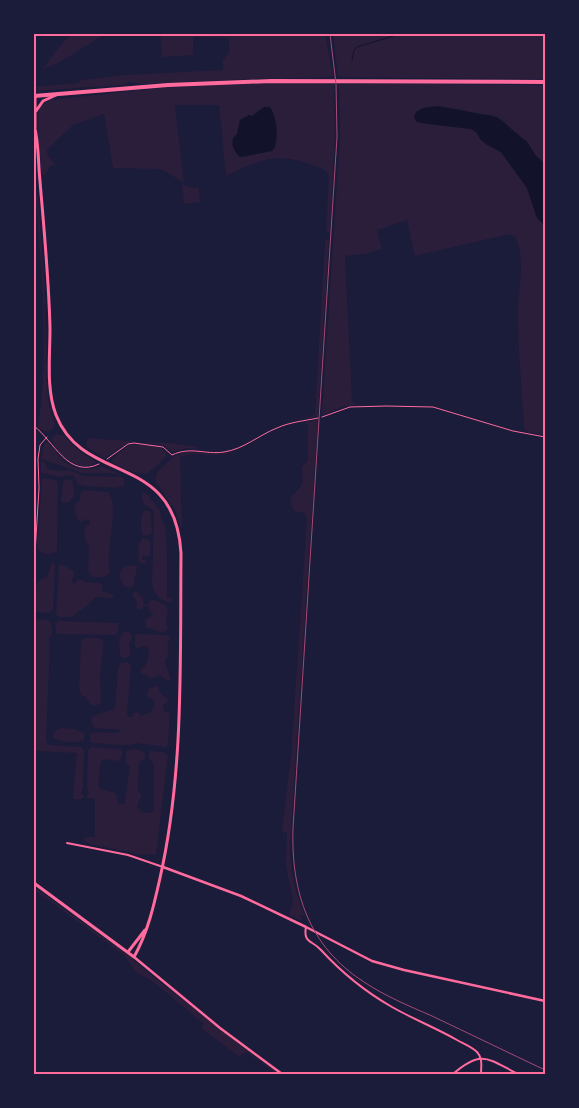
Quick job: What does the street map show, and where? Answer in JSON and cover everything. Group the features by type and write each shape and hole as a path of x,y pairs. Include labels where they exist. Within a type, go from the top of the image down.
{"highway":[{"path":"34,96 168,85 271,81 545,82"}],"main road":[{"path":"36,111 43,101 64,93"},
{"path":"34,96 37,181 48,278 50,390 53,404 62,427 81,449 100,462 107,462 139,478 158,493 172,512 180,540 177,759 174,797 163,867 144,938 134,957 34,883"},
{"path":"128,952 141,937 148,925"}],"street":[{"path":"67,843 128,855 241,896 360,955 385,965 545,1001"},
{"path":"306,927 307,939 319,948 353,982 392,1007 474,1050 480,1058 481,1074"},
{"path":"134,957 220,1028 282,1074"},
{"path":"453,1074 469,1062 480,1058 489,1060 518,1074"}],"path":[{"path":"322,417 350,407 433,408 513,431 545,437"},
{"path":"107,462 128,444 134,443 162,447 172,455 186,450 213,453 226,452 278,428 318,418"},
{"path":"34,426 47,437 65,460 76,466 94,467 100,462"},
{"path":"34,570 39,488 38,459 40,446 47,437"}],"shaded area":[{"path":"71,34 106,34 59,62 43,69 55,52"},
{"path":"160,34 325,34 333,76 142,84 130,82 122,85 34,91 35,87 78,83 81,80 125,75 223,70 223,60 229,52 229,38 193,37 193,55 162,57"},
{"path":"333,34 545,34 545,79 338,76"},
{"path":"271,83 334,83 335,137 330,233 326,231 329,176 323,169 284,158 252,164 226,176 219,105 175,105 184,183 165,171 158,169 113,168 104,114 73,125 47,150 47,154 56,165 50,166 45,175 42,175 38,140 38,113 45,102 49,100 170,87","holes":["259,110 273,112 277,128 275,147 269,151 245,157 236,153 232,145 238,127"]},
{"path":"339,83 545,85 545,164 536,156 527,142 504,121 488,114 480,115 464,110 437,106 439,125 471,129 478,133 480,139 486,144 501,152 527,188 537,218 545,226 545,435 527,432 524,428 518,328 521,259 515,237 505,235 415,256 407,220 377,230 382,249 365,254 345,256 352,401 356,405 342,407 322,415 340,137"},
{"path":"437,106 497,117 527,142 536,156 545,164 545,226 537,218 527,188 501,152 486,144 471,129 417,122 414,117 416,112 423,108"},
{"path":"264,107 270,107 274,116 277,132 275,147 272,151 240,157 234,148 233,138 237,134 240,120 249,115 253,116"},
{"path":"182,185 199,189 200,202 184,204"},
{"path":"35,190 38,197 44,278 47,390 55,424 52,430 48,432 38,427 42,397 44,338 42,279"},
{"path":"325,240 329,240 318,416 292,421 315,415"},
{"path":"318,419 290,846 294,882 305,916 300,915 302,921 289,915 293,900 286,866 287,833 282,832 291,755 307,519 305,513 294,511 291,505 291,497 300,487 302,466 308,461 308,425 304,423"},
{"path":"57,434 64,436 79,451 96,462 83,466 62,455 53,443 52,437"},
{"path":"87,438 134,441 127,443 105,458 86,447"},
{"path":"47,442 71,466 91,469 101,466 122,475 82,473 41,459 44,444"},
{"path":"141,442 169,443 198,447 198,449 186,448 173,452 163,445"},
{"path":"134,444 158,447 165,451 167,455 149,472 140,474 111,462 121,451"},
{"path":"236,451 221,455 194,454 180,457 182,530 175,510 156,482 156,475 159,470 173,457 186,452 219,454"},
{"path":"41,462 44,462 48,469 58,471 69,470 84,476 121,477 124,479 124,485 116,488 84,486 78,484 73,475 59,477 42,473"},
{"path":"42,478 56,480 58,483 57,551 47,554 42,553 37,548"},
{"path":"67,479 72,480 75,494 70,502 62,503 63,481"},
{"path":"85,490 108,492 112,499 113,519 109,553 110,573 105,577 93,577 88,571 89,548 84,535 86,525 90,525 90,521 86,519 81,522 78,521 74,506 79,500 81,492"},
{"path":"145,492 160,510 162,522 165,524 167,597 172,600 170,603 157,596 152,582 154,514 152,509 145,505 142,499 142,493"},
{"path":"144,511 149,511 151,514 152,532 149,535 143,535 141,530 141,520"},
{"path":"142,538 148,539 151,543 150,555 147,557 143,555 142,558 148,561 146,563 140,563 138,557"},
{"path":"52,562 55,565 53,609 49,613 36,612 34,600 37,583 47,577"},
{"path":"61,564 74,571 73,584 80,579 85,582 100,583 102,591 114,595 112,598 96,597 72,617 59,617 56,615 59,566"},
{"path":"135,565 137,568 133,587 128,588 124,586 119,577 121,570"},
{"path":"138,591 145,605 151,599 164,604 168,610 166,623 168,627 166,631 161,632 146,627 145,621 153,613 148,610 149,607 155,607 145,606 139,610 136,608 137,601 133,597 133,592"},
{"path":"36,619 51,622 52,634 48,640 50,643 46,741 49,745 81,747 84,750 83,788 81,793 84,795 83,799 73,799 77,753 34,751 34,621"},
{"path":"58,621 118,623 119,628 116,635 57,634 55,624"},
{"path":"124,631 129,632 132,636 129,645 131,653 129,657 124,659 120,656 119,640"},
{"path":"137,634 166,635 170,637 167,648 169,655 165,661 171,680 167,681 160,675 151,679 141,674 140,670 146,664 149,649 145,646 136,648 135,636"},
{"path":"84,638 99,638 104,641 100,673 101,702 94,706 89,703 86,697 81,695 79,689 81,642"},
{"path":"127,662 131,665 127,713 129,717 133,717 134,713 138,712 141,716 151,712 155,705 153,699 147,696 148,689 152,687 158,686 161,694 168,699 167,703 163,705 164,711 170,713 168,744 166,747 136,743 115,745 92,743 90,741 90,734 98,732 115,733 122,730 95,728 91,722 92,717 113,710 115,707 118,668 121,663"},
{"path":"62,728 75,729 84,733 84,740 68,742 60,741 53,737 54,731"},
{"path":"91,747 120,749 123,752 119,761 103,759 98,786 102,790 113,792 117,796 117,802 120,804 124,804 130,767 125,762 126,752 136,749 145,753 145,759 139,762 138,791 142,795 137,806 141,812 151,813 154,809 154,765 149,759 149,753 151,751 162,752 168,755 156,855 143,855 89,844 84,840 85,837 95,837 95,799 86,798 89,792 87,788 88,750"},
{"path":"34,887 118,948 278,1074 247,1052 241,1054 241,1058 202,1029 203,1023 152,981 136,972 124,955 34,890"}],"waterway":[{"path":"352,60 354,50 357,47 400,34"}],"railway":[{"path":"330,34 336,84 337,137 293,828 295,874 300,895 316,934 329,952 345,968 372,987 406,1005 545,1070"}]}
